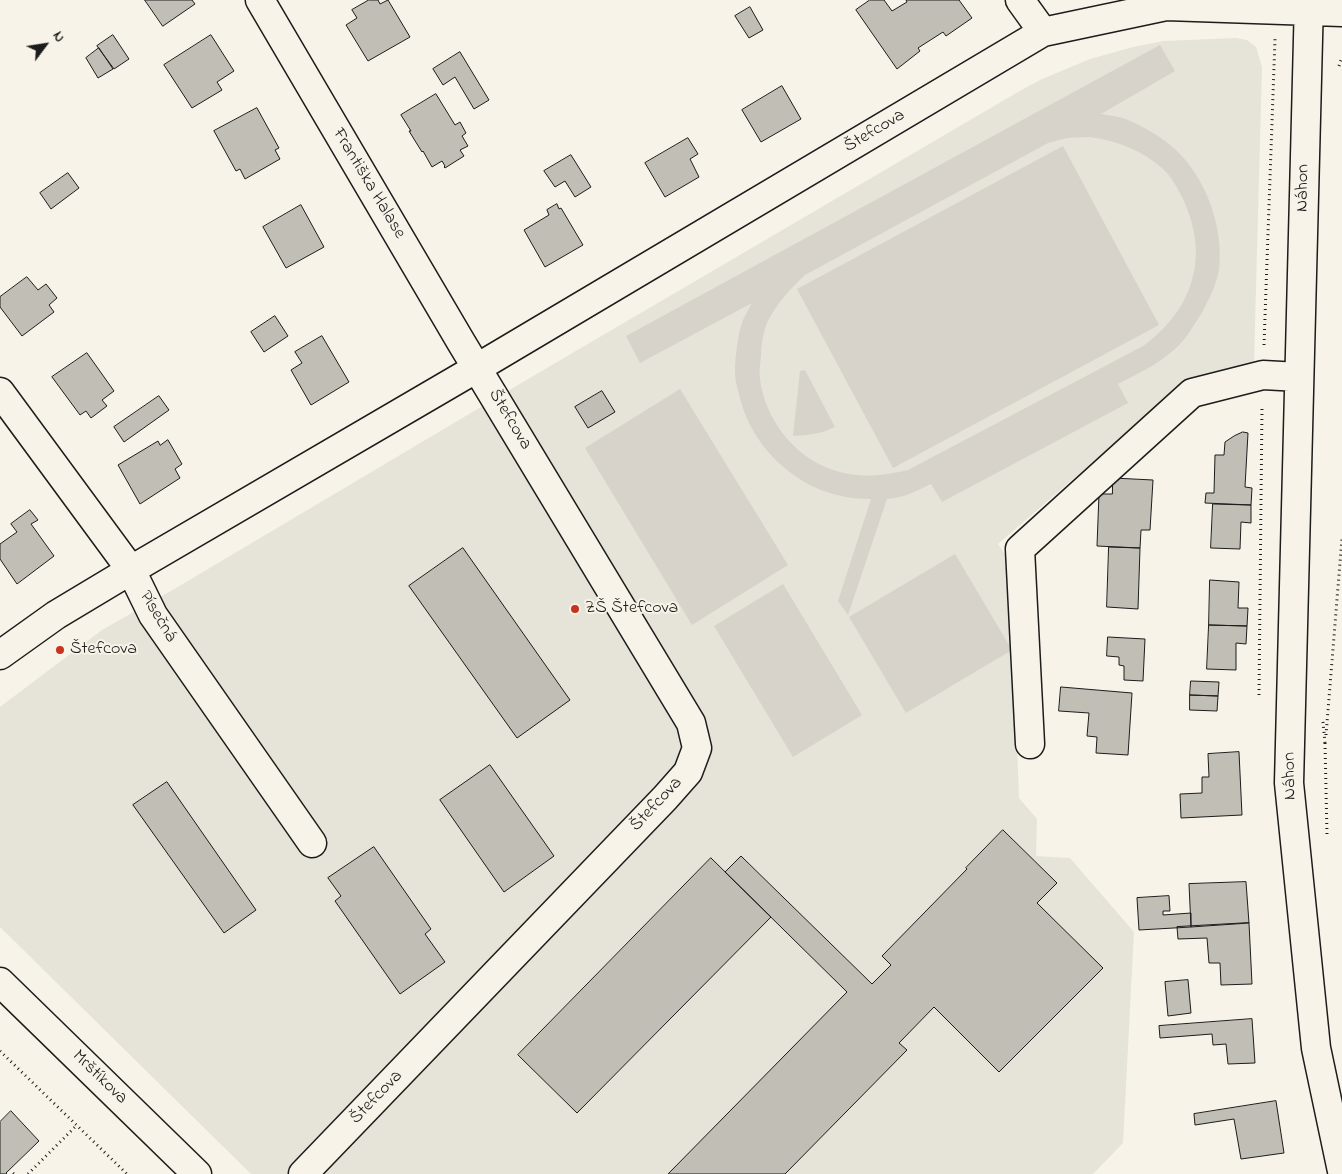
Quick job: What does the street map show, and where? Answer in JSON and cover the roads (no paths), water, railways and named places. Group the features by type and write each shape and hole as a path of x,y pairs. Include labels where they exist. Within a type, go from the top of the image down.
{"street":[{"name":"Františka Halase","path":"260,0 477,368"},
{"path":"1020,0 1043,32"},
{"name":"Štefcova","path":"0,656 56,615 131,570 477,368 1043,32 1166,6 1308,6 1342,12"},
{"name":"Náhon","path":"1308,6 1289,783 1316,1048 1342,1171"},
{"name":"Štefcova","path":"304,1174 665,798 688,772 697,748 691,723 477,368"},
{"path":"1030,744 1020,549 1192,393 1263,375 1299,377"},
{"name":"Písečná","path":"0,392 131,570 154,615 312,843"},
{"name":"Mrštíkova","path":"0,982 197,1174"}],"place":[{"name":"ZŠ Štefcova","path":"575,609"},
{"name":"Štefcova","path":"60,650"}]}
